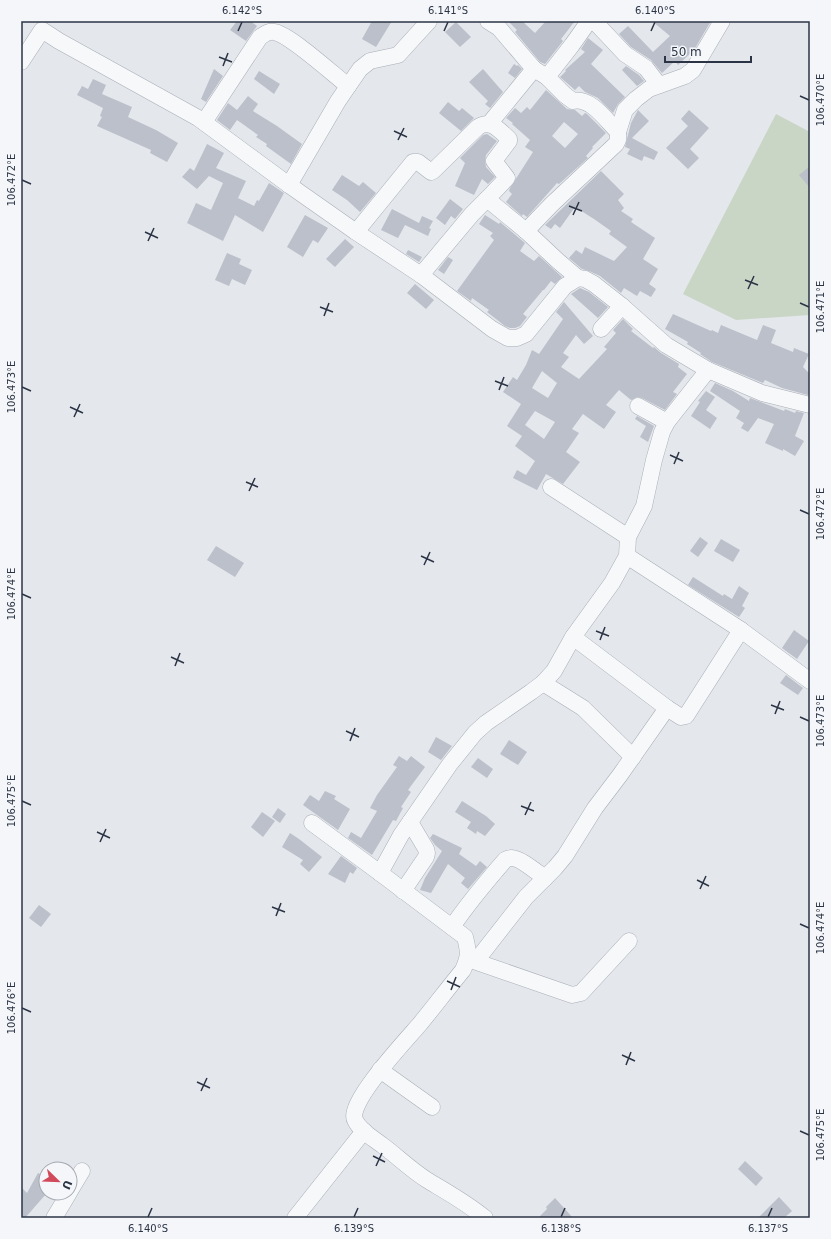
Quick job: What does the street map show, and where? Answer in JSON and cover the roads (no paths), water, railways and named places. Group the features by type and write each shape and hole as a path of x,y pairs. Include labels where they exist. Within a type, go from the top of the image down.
{"street":[{"path":"289,185 348,86 364,65 398,55 429,21"},
{"path":"488,21 499,28 541,73 565,95 573,101 582,100 591,104 618,132"},
{"path":"489,124 572,45 589,21"},
{"path":"594,21 625,54 646,68 659,85"},
{"path":"526,231 552,204 616,144 625,110 643,94 659,85 685,76 693,70 722,21"},
{"path":"21,62 44,26 59,41 204,122 289,185 421,275 492,329 508,338 517,338 526,334 565,286 578,278"},
{"path":"204,122 260,37 268,32 275,32 287,37 348,86"},
{"path":"356,232 413,162 418,162 431,172 478,127 483,124 489,124 509,141 494,161 507,178 472,214 421,275"},
{"path":"487,199 526,231 558,262 578,278 585,279 594,284 622,306 666,345 708,370 762,393 810,405"},
{"path":"601,329 622,306"},
{"path":"380,873 410,822 450,764 475,733 496,715 543,683 554,671 573,637 612,583 627,556 628,537 644,506 662,432 667,422 708,370"},
{"path":"638,406 667,422"},
{"path":"551,487 628,537"},
{"path":"627,556 741,630 810,681"},
{"path":"573,637 681,717 686,716 741,630"},
{"path":"543,683 583,708 633,757"},
{"path":"485,1218 467,1204 426,1180 364,1131 355,1121 353,1116 355,1110 380,1070 463,970 565,856 595,808 667,708"},
{"path":"404,891 426,857 427,853 410,822"},
{"path":"312,823 466,938 472,960"},
{"path":"452,927 468,904 505,860 514,858 524,863 545,878"},
{"path":"472,960 572,995 581,993 629,941"},
{"path":"380,1070 432,1107"},
{"path":"295,1218 364,1131"},
{"path":"78,1177 82,1171"},
{"path":"54,1218 64,1201"}]}
